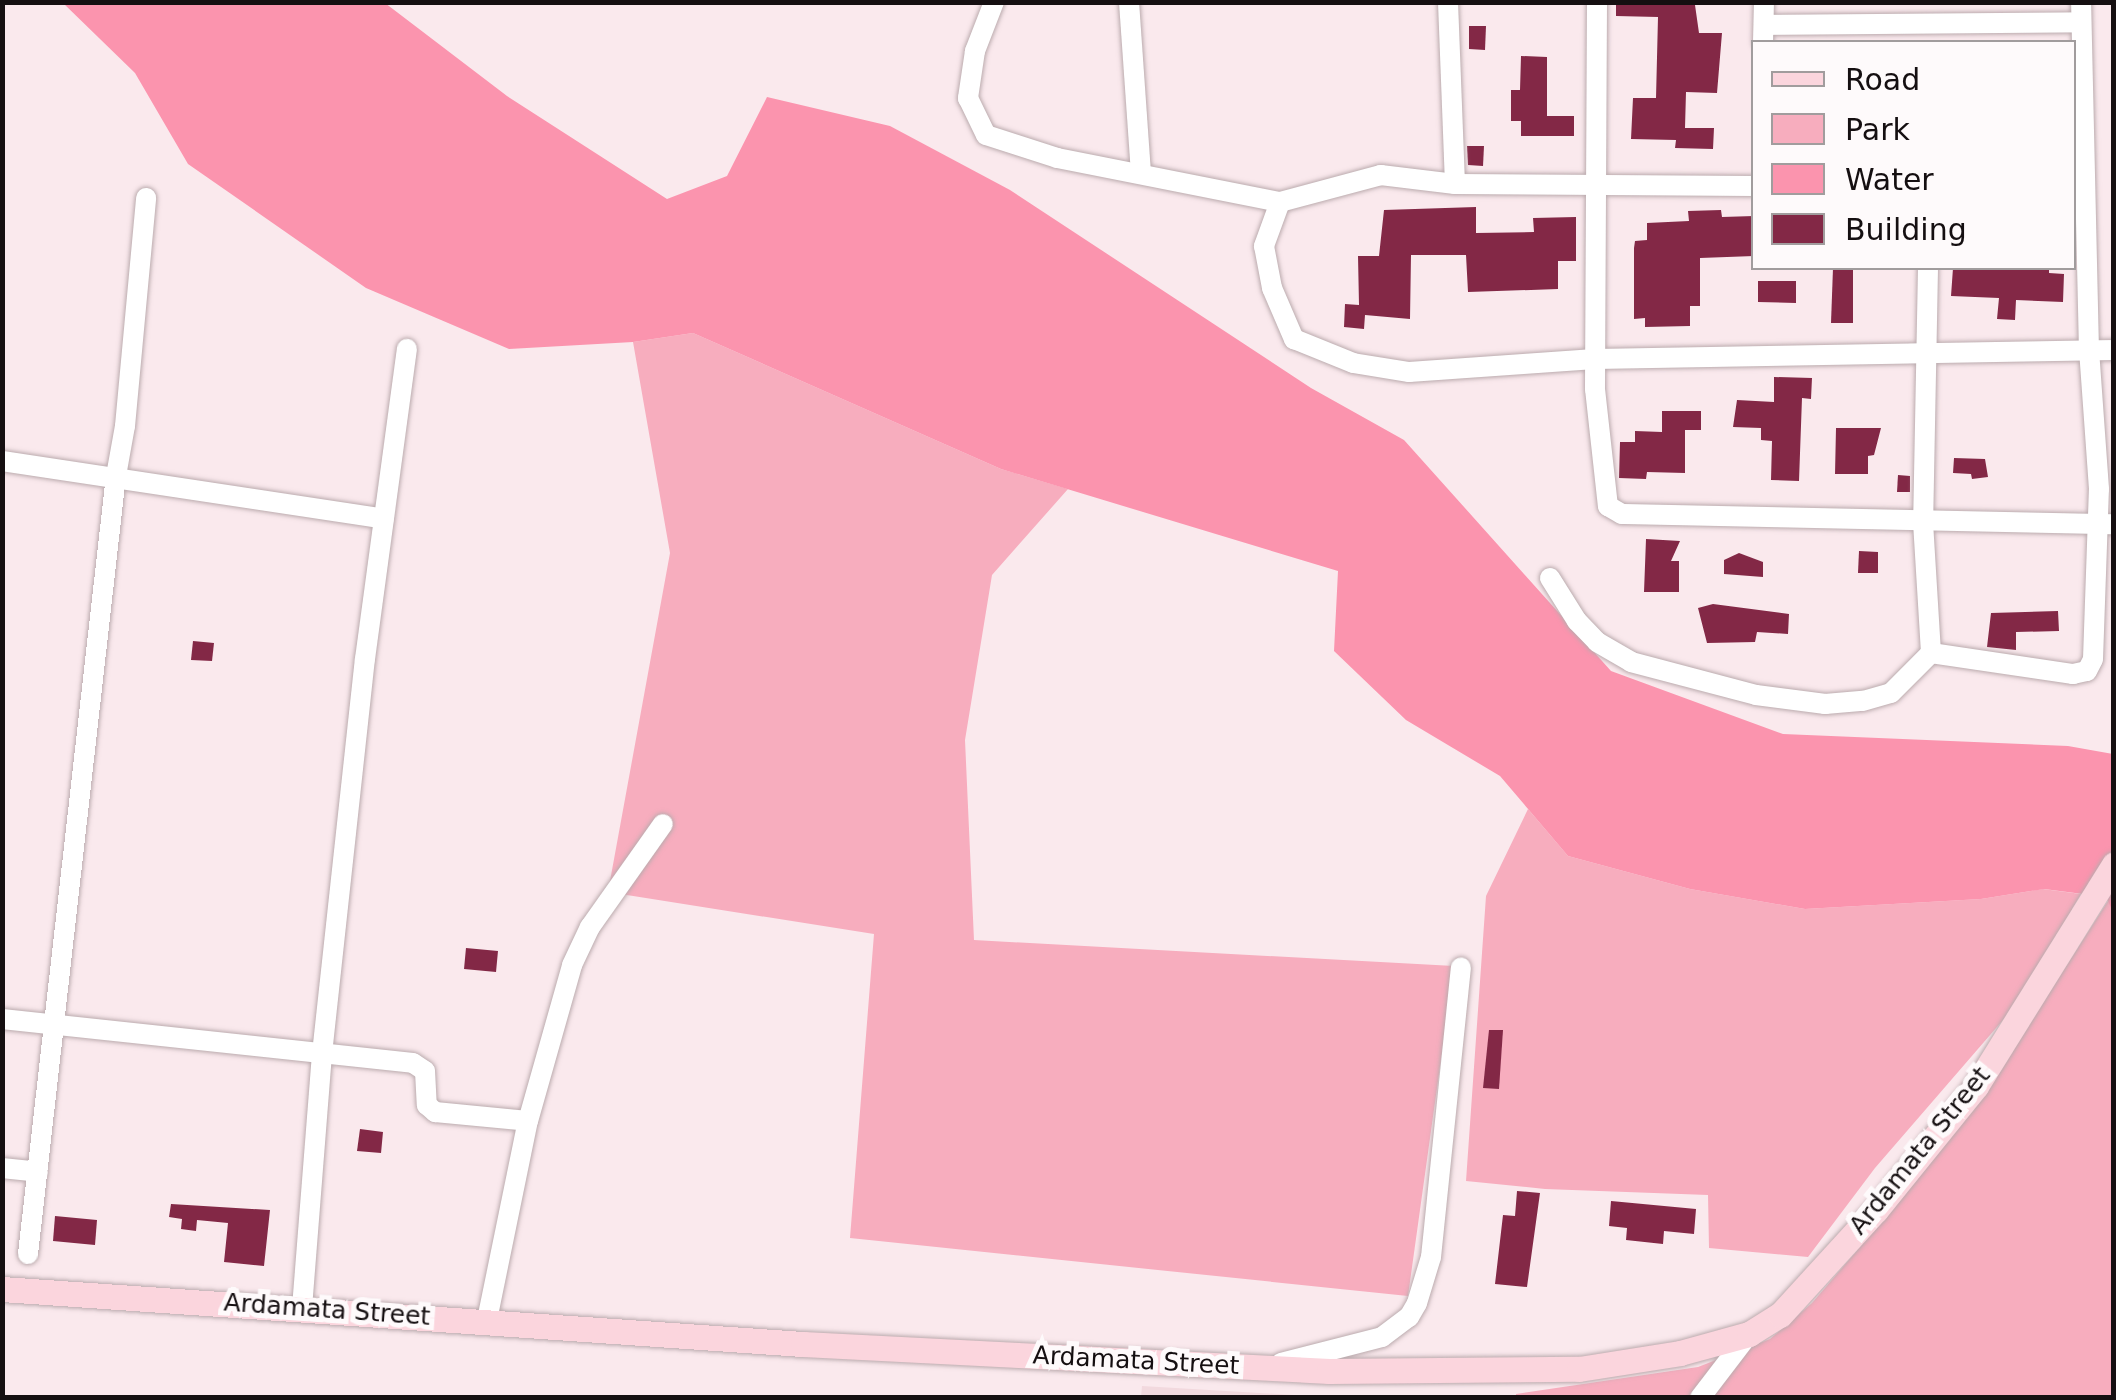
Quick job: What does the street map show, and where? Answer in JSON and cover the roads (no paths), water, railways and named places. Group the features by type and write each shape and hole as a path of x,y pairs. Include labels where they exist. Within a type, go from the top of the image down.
{"main road":[{"name":"Ardamata Street","path":"2,1290 803,1344 1260,1368 1486,1373 1579,1369 1680,1354 1748,1334 1780,1315 1876,1210 1976,1086 2114,864"}],"street":[{"path":"994,2 975,50 968,98 986,135 1057,158 1280,202 1381,175 1454,184 1751,186"},
{"path":"1129,2 1141,174"},
{"path":"1448,2 1454,184"},
{"path":"1597,2 1595,358 1603,492 1608,506 1622,514 2104,524"},
{"path":"1764,2 1764,34 1927,33 2081,12 2089,351 2104,524 2094,642 2087,672 2073,674 1931,654"},
{"path":"28,1254 116,476 126,426 146,198"},
{"path":"1280,202 1264,246 1272,288 1294,339 1353,363 1409,372 1595,358 2114,350"},
{"path":"1550,578 1577,621 1597,642 1631,662 1756,695 1825,704 1863,701 1891,693 1931,654 1923,522 1928,270"},
{"path":"302,1308 322,1054 407,349"},
{"path":"2,461 384,520"},
{"path":"487,1320 528,1121 580,945 662,824"},
{"path":"1260,1368 1382,1337 1409,1317 1433,1238 1461,968"},
{"path":"2,1020 418,1064 426,1075 428,1105 435,1112 528,1121"},
{"path":"2,1168 38,1172"},
{"path":"1700,1398 1748,1334"}],"water":[{"path":"63,3 385,3 507,96 667,199 727,176 767,97 890,126 1010,190 1311,388 1404,440 1611,671 1783,734 2068,746 2113,754 2113,912 2106,897 2044,889 1981,899 1805,909 1690,889 1568,856 1500,776 1406,720 1334,651 1338,571 1001,469 693,333 633,342 509,349 366,288 188,164 135,73"}]}
